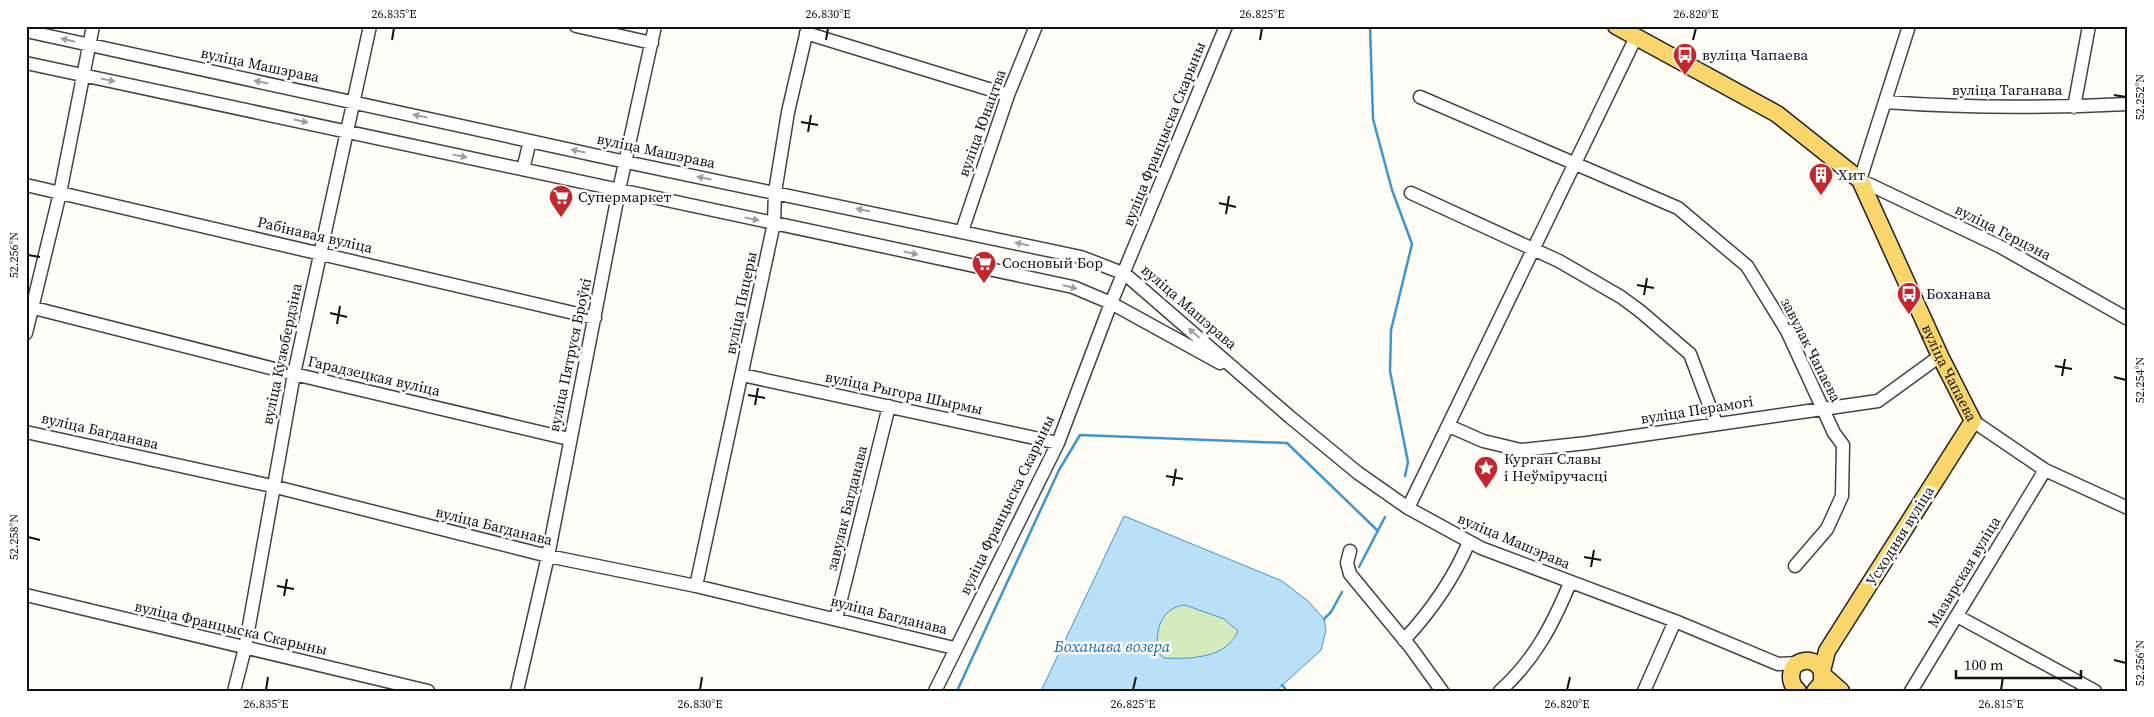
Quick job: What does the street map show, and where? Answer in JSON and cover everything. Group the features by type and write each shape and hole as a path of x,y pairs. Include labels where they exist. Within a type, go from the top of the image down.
{"main road":[{"name":"вуліца Чапаева","path":"1624,30 1777,114 1860,180 1940,356 1973,421"},
{"name":"Усходняя вуліца","path":"1803,662 1822,657 1827,651 1973,421"},
{"name":"Усходняя вуліца","path":"1816,691 1822,683 1827,651"},
{"path":"1794,687 1792,671 1803,662 1815,662 1841,691"}],"street":[{"path":"26,333 29,306 60,193 93,26"},
{"name":"вуліца Кузюбердзіна","path":"234,691 244,648 272,486 294,374 370,26"},
{"path":"576,26 652,43"},
{"name":"вуліца Пятруся Броўкі","path":"517,691 548,556 569,439 595,318 619,190 655,26"},
{"name":"вуліца Юнацтва","path":"962,231 1008,95 1036,26"},
{"name":"вуліца Францыска Скарыны","path":"935,691 954,648 1058,443 1111,302 1226,26"},
{"path":"1860,180 1909,26"},
{"path":"2074,107 2089,26"},
{"path":"807,30 1008,95"},
{"name":"вуліца Пяцеры","path":"696,586 774,223 775,192 788,112 807,30"},
{"path":"1408,508 1576,162 1624,30"},
{"name":"вуліца Машэрава","path":"26,31 626,162 962,231 1081,258 1124,274 1290,417 1358,472 1408,508 1469,542 1570,583 1674,621 1778,664 1803,662"},
{"name":"вуліца Машэрава","path":"26,63 1073,287 1111,302 1244,376"},
{"name":"завулак Чапаева","path":"1420,97 1576,162 1678,208 1747,266 1787,331 1822,408 1842,446 1842,496 1827,529 1795,566"},
{"name":"вуліца Таганава","path":"1886,102 1938,106 2074,107 2128,104"},
{"path":"524,169 530,140"},
{"name":"вуліца Герцэна","path":"1860,180 1999,246 2128,319"},
{"name":"Рабінавая вуліца","path":"26,185 595,318"},
{"path":"1410,193 1534,250 1622,297 1690,354 1716,423"},
{"name":"Гарадзецкая вуліца","path":"29,306 294,374 569,439"},
{"name":"вуліца Перамогі","path":"1449,426 1483,441 1521,450 1587,443 1878,401 1940,356"},
{"name":"вуліца Рыгора Шырмы","path":"742,375 1058,443"},
{"name":"завулак Багданава","path":"836,619 889,406"},
{"name":"вуліца Чапаева","path":"1973,421 2045,470 2128,508"},
{"name":"вуліца Багданава","path":"26,432 272,486 548,556 696,586 954,648"},
{"name":"Мазырская вуліца","path":"1911,691 2045,470"},
{"path":"1404,640 1442,595 1458,569 1469,542"},
{"path":"1350,551 1347,563 1350,574 1404,640 1442,691"},
{"path":"1500,691 1532,657 1558,612 1570,583"},
{"name":"вуліца Францыска Скарыны","path":"26,595 428,691"},
{"path":"1957,616 2095,691"},
{"path":"1644,691 1674,621"},
{"name":"вуліца Машэрава","path":"1778,664 1794,687"}],"green space":[{"path":"1185,605 1224,619 1238,631 1225,647 1216,652 1196,657 1164,658 1157,652 1157,636 1161,621 1170,611"}],"water":[{"name":"Боханава возера","path":"1124,516 1282,581 1308,601 1324,619 1326,630 1321,650 1276,691 1041,691","holes":["1185,605 1224,619 1238,631 1225,647 1216,652 1196,657 1174,658 1164,658 1157,652 1157,636 1161,621 1165,615 1177,607"]}],"waterway":[{"path":"1370,26 1373,119 1392,190 1412,244 1391,330 1390,371 1408,462 1405,476"},
{"path":"957,691 1059,470 1080,435 1287,443 1378,531"},
{"path":"1359,567 1385,517"},
{"path":"1324,619 1331,612 1342,592"},
{"path":"1282,685 1287,691"}],"place":[{"name":"вуліца Чапаева","path":"1685,76"},
{"name":"Хит","path":"1821,196"},
{"name":"Супермаркет","path":"561,218"},
{"name":"Сосновый Бор","path":"984,284"},
{"name":"Боханава","path":"1909,315"},
{"name":"Курган Славы і Неўміручасці","path":"1486,489"}]}
